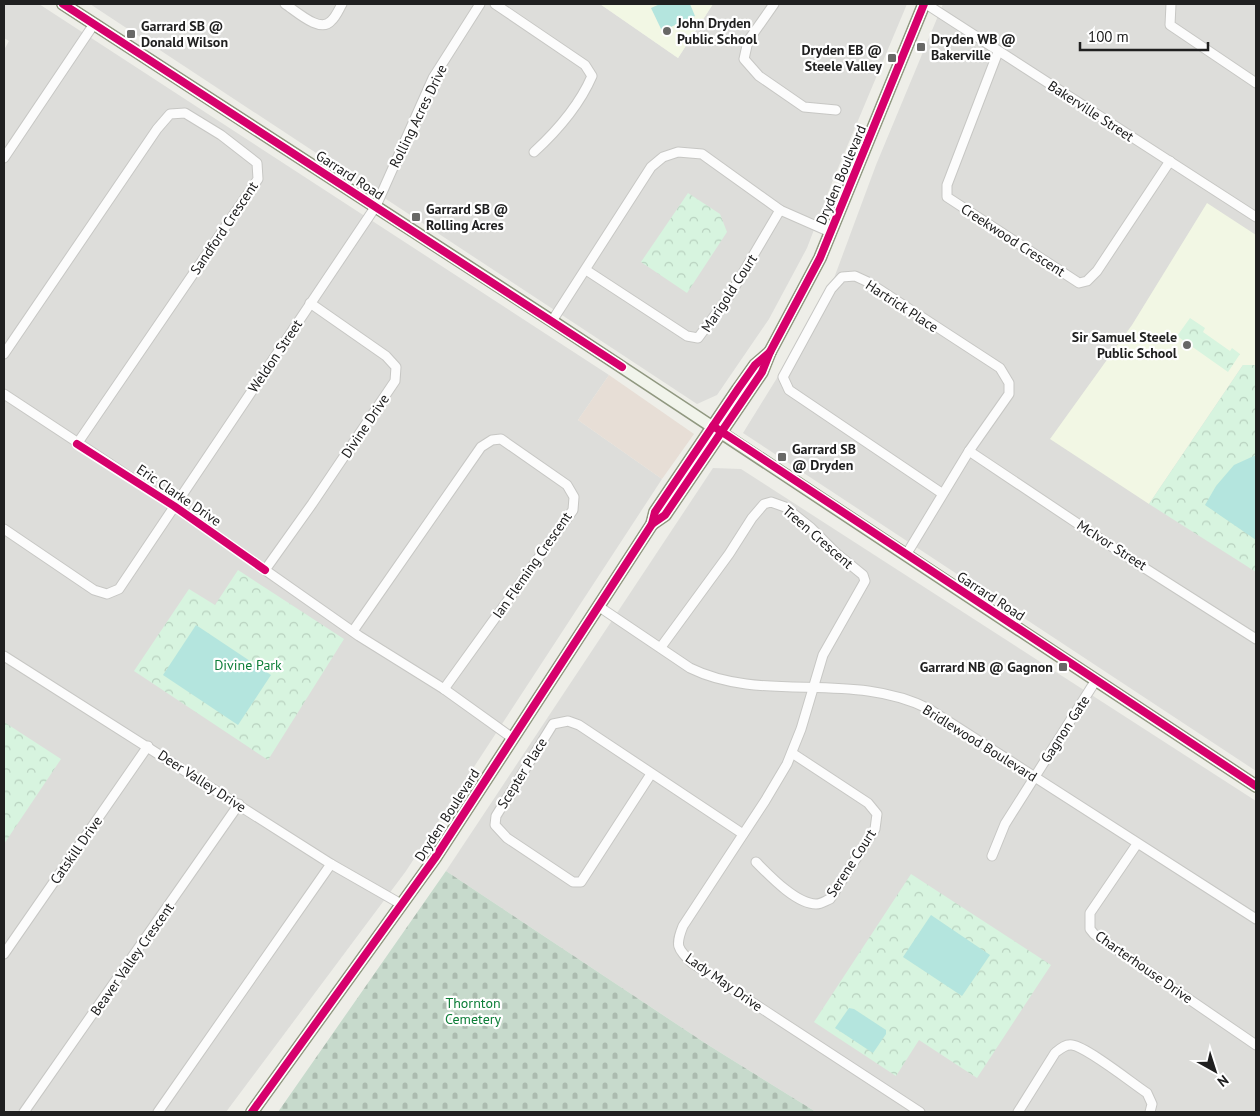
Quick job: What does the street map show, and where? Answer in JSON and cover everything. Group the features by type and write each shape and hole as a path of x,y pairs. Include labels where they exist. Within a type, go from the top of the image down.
{"street":[{"name":"Garrard Road","path":"64,4 717,429 1255,784"},
{"path":"285,4 314,23 325,25 331,22 342,4"},
{"name":"Rolling Acres Drive","path":"376,206 433,78 480,4"},
{"path":"495,4 585,65 592,76 584,94 556,132 534,152"},
{"path":"774,4 748,41 744,59 759,76 804,107 836,110"},
{"name":"Bakerville Street","path":"925,4 1256,217"},
{"name":"Dryden Boulevard","path":"252,1112 435,858 511,737 652,524 665,516 755,365 770,352 820,258 925,4"},
{"path":"1171,4 1170,25 1256,83"},
{"path":"4,158 94,24"},
{"name":"Creekwood Crescent","path":"998,52 947,185 947,197 1079,283 1087,281 1097,272 1170,161"},
{"name":"Sandford Crescent","path":"4,354 157,129 170,114 185,113 221,135 257,162 258,179 78,444"},
{"path":"552,321 650,167 662,157 678,152 702,154 780,210 830,232"},
{"name":"Weldon Street","path":"4,528 94,590 107,594 118,589 376,206"},
{"name":"Marigold Court","path":"586,270 687,336 698,338 730,295 780,210"},
{"name":"Hartrick Place","path":"906,555 943,494 968,451 1009,394 1009,383 1000,368 868,282 855,276 842,277 831,289 783,377 789,390 943,494"},
{"name":"Divine Drive","path":"264,570 312,504 394,381 396,367 386,356 310,303"},
{"name":"Eric Clarke Drive","path":"4,394 174,506 264,570 511,737"},
{"name":"Ian Fleming Crescent","path":"353,631 481,447 492,440 501,439 567,485 574,497 573,510 444,690"},
{"name":"McIvor Street","path":"968,451 1135,562 1256,638"},
{"name":"Treen Crescent","path":"662,647 729,554 752,518 764,504 778,503 810,527 836,553 863,575 865,581 823,655 813,686"},
{"name":"Bridlewood Boulevard","path":"598,606 662,647 690,668 705,675 753,684 864,689 911,700 929,709 1256,919"},
{"name":"Deer Valley Drive","path":"4,656 331,864 401,904"},
{"name":"Gagnon Gate","path":"992,856 1005,824 1096,680"},
{"name":"Lady May Drive","path":"813,686 792,753 765,801 683,926 678,940 679,950 692,963 920,1112"},
{"name":"Scepter Place","path":"651,774 580,882 573,882 507,838 495,825 496,816 515,782 553,724 562,720 579,725 743,834"},
{"name":"Catskill Drive","path":"4,954 148,746"},
{"name":"Serene Court","path":"756,862 777,883 808,904 818,905 830,899 875,829 877,814 868,803 792,753"},
{"name":"Beaver Valley Crescent","path":"24,1112 239,804"},
{"name":"Charterhouse Drive","path":"1137,844 1090,913 1090,929 1094,934 1256,1045"},
{"path":"158,1112 331,864"},
{"path":"1018,1112 1055,1053 1064,1046 1072,1045 1085,1051 1147,1094 1152,1104 1150,1112"}],"shaded area":[{"path":"4,4 39,4 609,375 578,420 662,479 406,871 226,1112 4,1112 4,50 9,41 4,38"},
{"path":"90,4 600,4 678,58 713,4 907,4 833,180 807,248 769,319 717,395 697,404"},
{"name":"John Dryden Public School","path":"600,4 713,4 678,58"},
{"path":"943,4 1256,4 1256,771 743,433 827,297 876,165"},
{"name":"Sir Samuel Steele Public School","path":"1207,203 1256,235 1256,365 1243,365 1149,504 1050,439 1132,325"},
{"path":"609,375 694,434 662,479 578,420"},
{"path":"713,468 741,469 1256,801 1256,1112 816,1112 705,1043 446,871"}],"green space":[{"path":"660,4 690,4 695,16 662,31 651,8"},
{"path":"688,193 720,214 727,232 687,293 641,262"},
{"path":"1190,318 1205,328 1203,332 1230,351 1232,348 1240,354 1228,372 1177,336"},
{"path":"1243,365 1256,365 1256,572 1149,504"},
{"path":"1256,455 1256,540 1205,505 1216,486 1234,465"},
{"name":"Divine Park","path":"238,570 344,639 268,760 134,671 189,589 215,605"},
{"path":"196,625 271,675 238,725 163,675"},
{"path":"4,722 61,759 4,844"},
{"name":"Thornton Cemetery","path":"446,871 705,1043 816,1112 278,1112"},
{"path":"911,874 1051,965 977,1078 919,1040 896,1076 814,1022"},
{"path":"931,915 990,955 962,996 903,957"},
{"path":"849,1008 854,1009 886,1030 886,1034 873,1053 835,1028"}],"cycle path":[{"path":"63,4 622,367"},
{"path":"652,524 665,515 762,372 770,352 820,258 924,4"},
{"path":"252,1112 435,858 652,524 655,512 755,365 770,352"},
{"path":"713,426 1256,786"},
{"path":"77,444 174,506 265,570"}],"place":[{"name":"John Dryden Public School","path":"667,31"},
{"name":"Garrard SB @ Donald Wilson","path":"131,34"},
{"name":"Dryden WB @ Bakerville","path":"921,47"},
{"name":"Dryden EB @ Steele Valley","path":"892,58"},
{"name":"Garrard SB @ Rolling Acres","path":"416,217"},
{"name":"Sir Samuel Steele Public School","path":"1187,345"},
{"name":"Garrard SB @ Dryden","path":"782,457"},
{"name":"Garrard NB @ Gagnon","path":"1063,667"}]}
